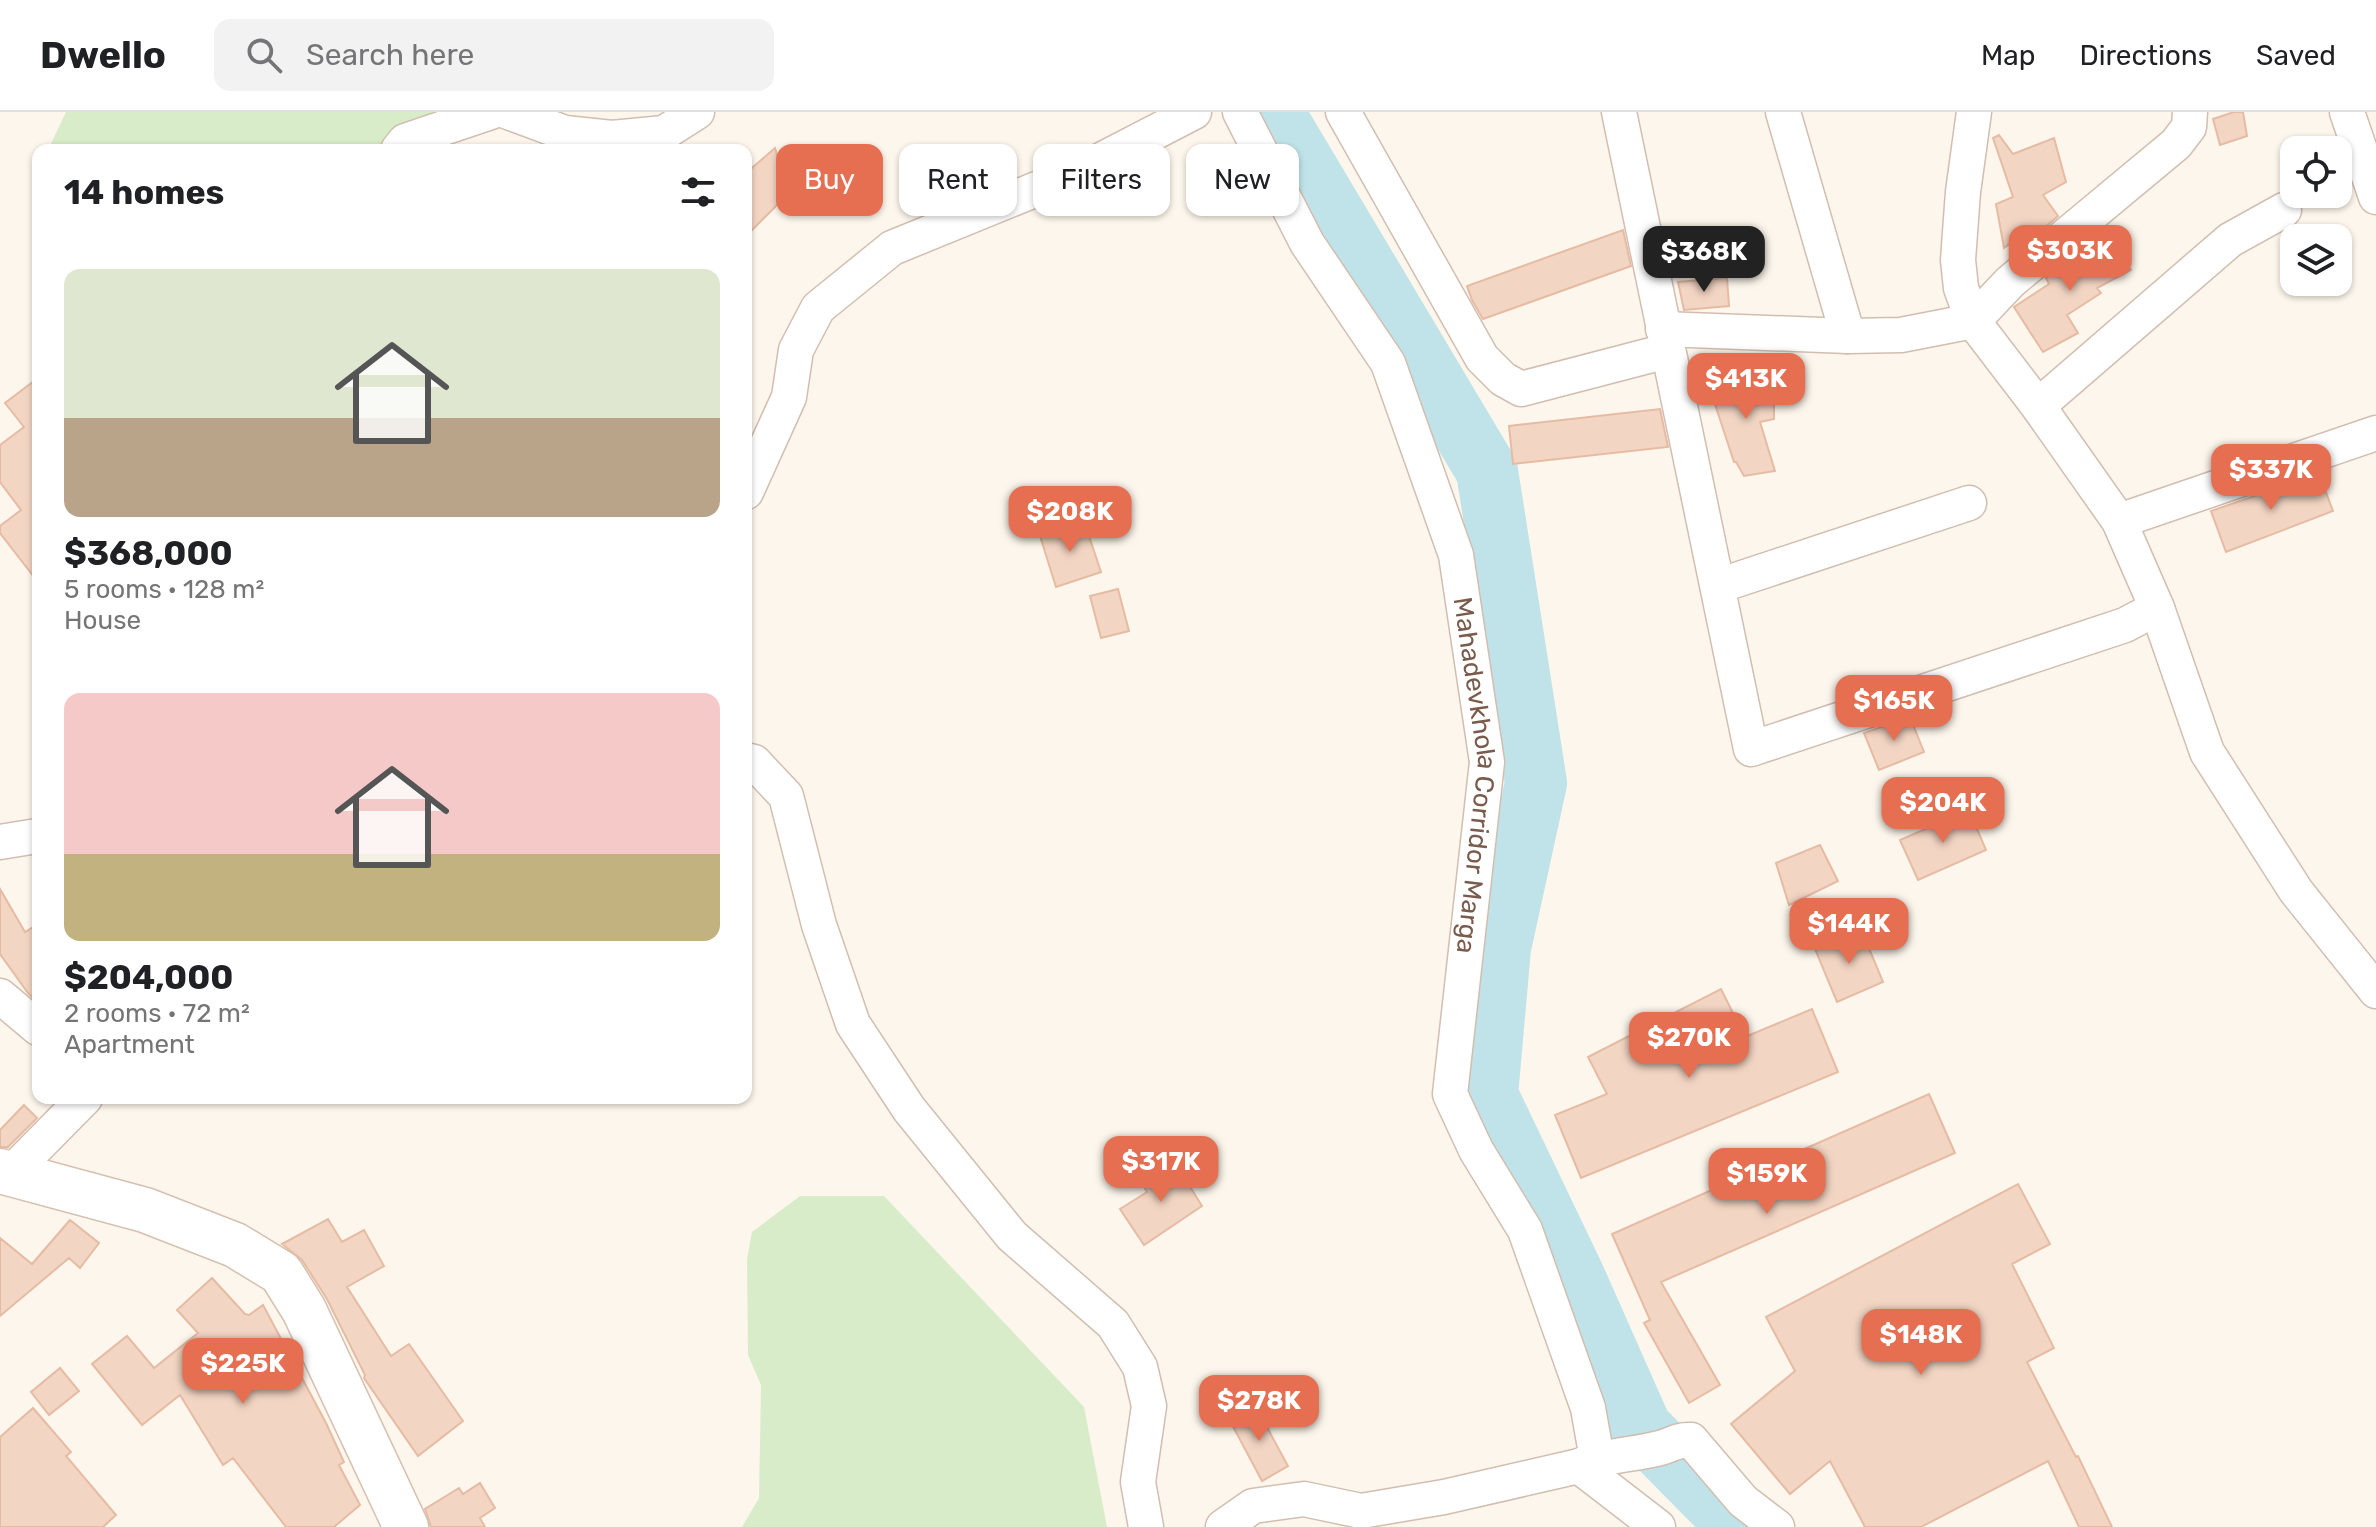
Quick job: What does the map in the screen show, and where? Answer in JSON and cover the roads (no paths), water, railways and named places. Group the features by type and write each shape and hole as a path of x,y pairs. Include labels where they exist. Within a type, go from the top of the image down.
{"street":[{"path":"403,144 491,112"},
{"path":"508,112 599,144 664,133 697,112"},
{"path":"752,479 789,397 796,350 818,308 892,248 1076,173 1194,112"},
{"name":"Mahadevkhola Corridor Marga","path":"1240,112 1307,243 1388,363 1456,555 1487,762 1450,1094 1476,1150 1525,1230 1588,1408 1588,1463"},
{"path":"1343,112 1482,358 1503,379 1521,389 1665,340 1901,335 1973,321 2010,282 2176,144 2189,127 2190,112"},
{"path":"1619,112 1751,749 2125,625 2157,608"},
{"path":"1783,112 1848,336"},
{"path":"1974,112 1958,260 1961,288 1973,321 2119,521 2157,608 2207,752 2296,891 2376,991"},
{"path":"2347,112 2376,197"},
{"path":"2038,406 2230,240 2284,210"},
{"path":"2119,521 2376,433"},
{"path":"1718,586 1969,503"},
{"path":"752,762 786,796 819,925 853,1024 909,1109 1012,1236 1113,1324 1140,1367 1149,1406 1138,1482 1146,1527"},
{"path":"0,842 32,837"},
{"path":"0,996 32,1023"},
{"path":"5,1172 79,1104"},
{"path":"5,1172 145,1210 235,1245 281,1273 304,1310 406,1527"},
{"path":"1223,1527 1253,1506 1304,1499 1361,1511 1444,1497 1663,1447 1679,1439 1691,1440 1743,1501 1777,1527"},
{"path":"1588,1463 1658,1527"}],"waterway":[{"path":"1273,112 1487,471 1536,783 1500,948 1487,1095 1575,1279 1641,1428 1739,1527"}]}
